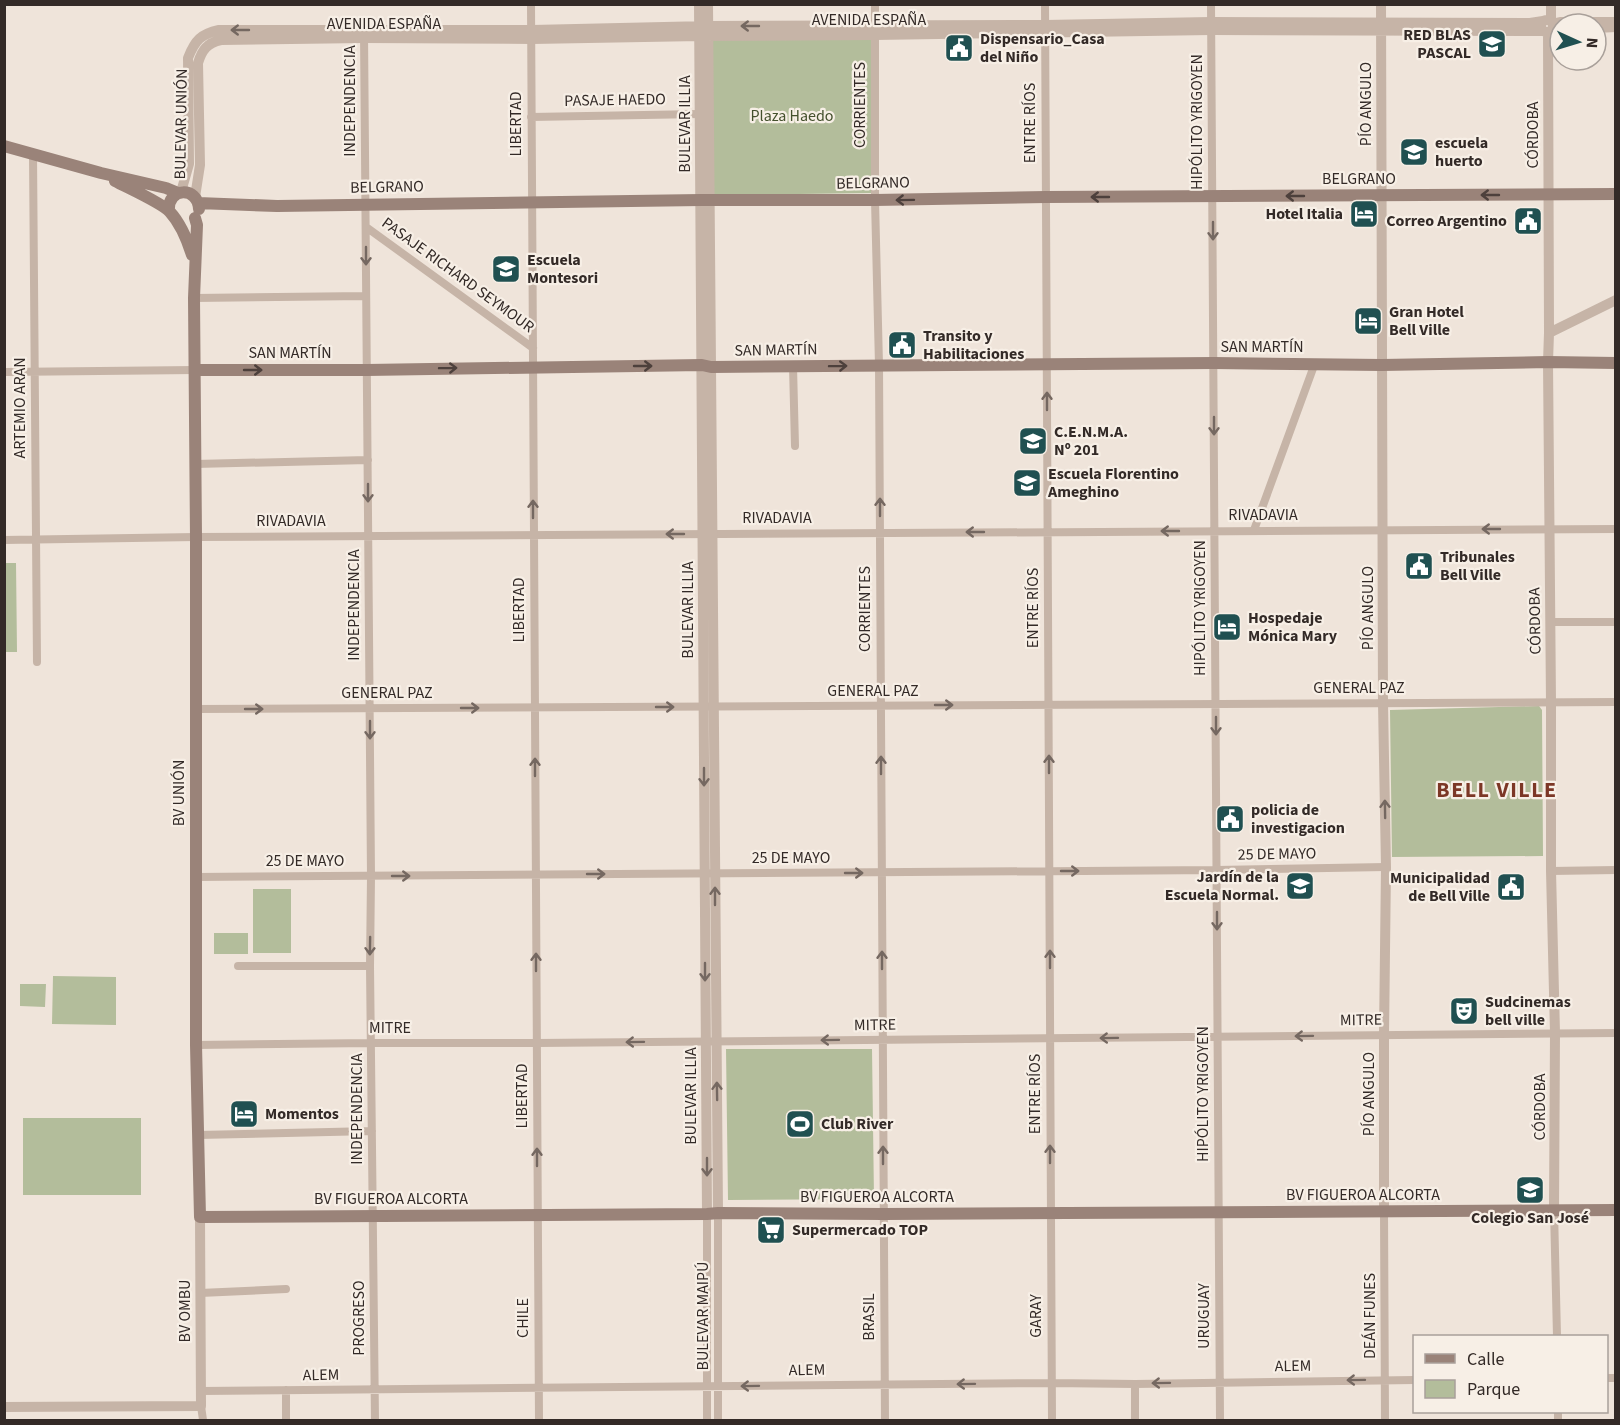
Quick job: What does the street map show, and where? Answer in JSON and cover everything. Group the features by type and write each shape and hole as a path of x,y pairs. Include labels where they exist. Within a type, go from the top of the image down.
{"main road":[{"path":"4,146 101,173 180,193 189,193 197,200 199,210 195,218 187,222 101,173"},
{"path":"180,193 170,201 173,216 188,242 194,265"},
{"name":"BELGRANO","path":"197,200 277,206 705,200 1616,194"},
{"path":"195,218 197,225 194,265 195,370"},
{"name":"SAN MARTÍN","path":"195,370 1047,366 1214,363 1382,365 1616,363"},
{"name":"BV UNIÓN","path":"195,370 196,1045 200,1217"},
{"name":"BV FIGUEROA ALCORTA","path":"200,1217 1616,1210"}],"street":[{"name":"LIBERTAD","path":"531,4 537,1215"},
{"name":"BULEVAR ILLIA","path":"699,4 704,31 712,1213"},
{"name":"BULEVAR ILLIA","path":"705,200 700,114 704,31 708,4"},
{"name":"CORRIENTES","path":"875,4 884,1214"},
{"name":"ENTRE RÍOS","path":"1045,4 1051,1212"},
{"name":"HIPÓLITO YRIGOYEN","path":"1211,4 1219,1212"},
{"name":"PÍO ANGULO","path":"1381,4 1383,703 1386,867 1384,1211"},
{"name":"AVENIDA ESPAÑA","path":"197,49 207,33 219,30 532,35 1211,26 1548,26"},
{"name":"INDEPENDENCIA","path":"364,34 373,1216"},
{"name":"BULEVAR UNIÓN","path":"180,193 189,164 188,58 197,49"},
{"name":"BULEVAR UNIÓN","path":"197,49 200,165 197,200"},
{"name":"CÓRDOBA","path":"1549,72 1548,362 1551,871 1555,1033 1554,1210"},
{"name":"PASAJE HAEDO","path":"531,117 700,114"},
{"name":"ARTEMIO ARAN","path":"33,154 37,662"},
{"name":"PASAJE RICHARD SEYMOUR","path":"366,227 533,348"},
{"path":"194,298 366,296"},
{"path":"1549,333 1616,300"},
{"path":"1254,530 1314,363"},
{"path":"793,366 795,446"},
{"name":"SAN MARTÍN","path":"4,372 195,370"},
{"path":"195,464 368,460"},
{"name":"RIVADAVIA","path":"4,540 1616,529"},
{"path":"1550,622 1616,622"},
{"name":"GENERAL PAZ","path":"196,709 1616,702"},
{"name":"25 DE MAYO","path":"196,877 1386,867"},
{"path":"1551,871 1616,870"},
{"path":"237,966 370,966"},
{"name":"MITRE","path":"196,1045 1616,1033"},
{"path":"198,1135 372,1131"},
{"path":"1554,1210 1557,1335"},
{"name":"DEÁN FUNES","path":"1384,1211 1385,1420"},
{"name":"GARAY","path":"1051,1212 1052,1420"},
{"name":"URUGUAY","path":"1219,1212 1220,1420"},
{"name":"BULEVAR MAIPÚ","path":"712,1213 717,1420"},
{"name":"BULEVAR MAIPÚ","path":"707,1420 712,1213"},
{"name":"BRASIL","path":"884,1214 885,1420"},
{"name":"CHILE","path":"537,1215 539,1420"},
{"name":"PROGRESO","path":"373,1216 375,1420"},
{"name":"BV OMBU","path":"200,1217 201,1406"},
{"path":"200,1293 286,1289"},
{"name":"ALEM","path":"201,1391 1413,1380"},
{"path":"1135,1420 1136,1384"},
{"path":"286,1390 286,1420"},
{"path":"4,1407 201,1406 203,1420"}],"green space":[{"name":"Plaza Haedo","path":"873,37 874,193 713,195 711,40"},
{"path":"5,563 16,563 17,652 5,652"},
{"path":"1539,706 1542,710 1543,856 1392,857 1390,710"},
{"path":"253,889 291,889 291,953 253,953"},
{"path":"214,933 248,933 248,954 214,954"},
{"path":"53,976 116,977 116,1025 52,1024"},
{"path":"20,984 46,984 45,1007 20,1006"},
{"name":"Club River","path":"726,1049 872,1049 874,1199 728,1200"},
{"path":"23,1118 141,1118 141,1195 23,1195"}],"place":[{"name":"RED BLAS PASCAL","path":"1492,44"},
{"name":"Dispensario_Casa del Niño","path":"959,48"},
{"name":"escuela huerto","path":"1414,152"},
{"name":"Hotel Italia","path":"1364,214"},
{"name":"Correo Argentino","path":"1528,221"},
{"name":"Escuela Montesori","path":"506,269"},
{"name":"Gran Hotel Bell Ville","path":"1368,321"},
{"name":"Transito y Habilitaciones","path":"902,345"},
{"name":"C.E.N.M.A. Nº 201","path":"1033,441"},
{"name":"Escuela Florentino Ameghino","path":"1027,483"},
{"name":"Tribunales Bell Ville","path":"1419,566"},
{"name":"Hospedaje Mónica Mary","path":"1227,627"},
{"name":"policia de investigacion","path":"1230,819"},
{"name":"Jardín de la Escuela Normal.","path":"1300,886"},
{"name":"Municipalidad de Bell Ville","path":"1511,887"},
{"name":"Sudcinemas bell ville","path":"1464,1011"},
{"name":"Momentos","path":"244,1114"},
{"name":"Club River","path":"800,1124"},
{"name":"Colegio San José","path":"1530,1190"},
{"name":"Supermercado TOP","path":"771,1230"}],"district":[{"name":"BELL VILLE","path":"1497,790"}]}
